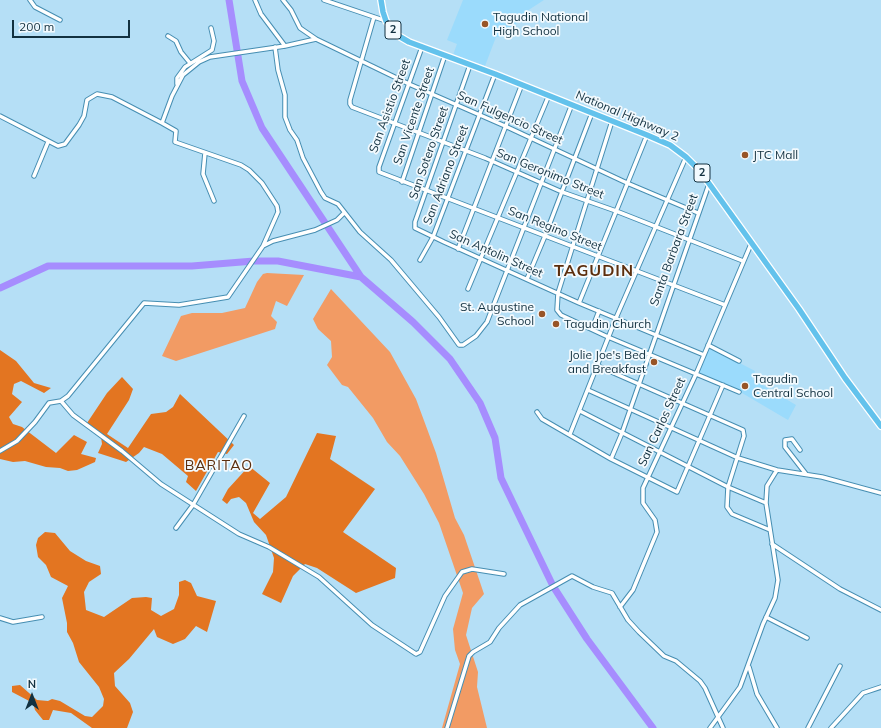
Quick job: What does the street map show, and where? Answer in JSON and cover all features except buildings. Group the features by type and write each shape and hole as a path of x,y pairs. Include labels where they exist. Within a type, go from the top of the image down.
{"highway":[{"name":"National Highway 2","path":"381,0 382,12 386,21 397,35 422,47 522,84 647,135 670,145 686,157 709,184 881,426"}],"street":[{"path":"30,0 32,4 41,11 60,20"},
{"path":"255,0 260,14 285,46"},
{"name":"San Fulgencio Street","path":"283,0 291,10 300,28 316,39 409,84 505,126 627,183 698,213"},
{"path":"324,0 386,21"},
{"path":"362,61 374,17"},
{"path":"162,123 177,85 179,75 190,63 212,50 214,41 211,28"},
{"path":"168,36 176,41 181,52 190,63"},
{"path":"177,85 190,69 204,59 285,46 316,39"},
{"name":"San Asistio Street","path":"378,171 422,47"},
{"path":"273,48 285,95 285,117 290,130 298,140 303,158 321,192 325,198 338,204 360,232 391,260 439,316 457,344 463,344 483,329 572,104"},
{"name":"San Vicente Street","path":"402,182 445,55"},
{"name":"San Geronimo Street","path":"362,61 350,100 351,105 517,172 562,192 588,200 743,262"},
{"name":"San Sotero Street","path":"414,226 470,64"},
{"name":"San Adriano Street","path":"420,260 433,237 496,74"},
{"path":"458,249 522,84"},
{"path":"0,116 58,146 65,144 82,120 87,100 97,94 112,97 176,131 175,142 230,160 249,170 271,196 277,206 278,212 263,246 228,297 179,305 144,303 75,389 61,401 49,403 35,422 17,441 0,451"},
{"path":"468,289 549,95"},
{"path":"526,279 576,159 592,113"},
{"path":"612,121 558,293 556,306 558,313 592,330 738,392"},
{"path":"579,303 647,135"},
{"path":"34,176 48,142"},
{"path":"205,153 203,174 214,201"},
{"path":"570,434 580,412 608,337 686,157"},
{"name":"San Regino Street","path":"378,171 402,182 498,217 724,305"},
{"name":"Santa Barbara Street","path":"611,458 622,433 638,382 709,184"},
{"path":"263,246 273,241 315,230 337,220 344,213"},
{"name":"San Antolin Street","path":"414,226 433,237 507,271 704,355"},
{"name":"San Carlos Street","path":"620,607 633,590 657,532 655,520 645,507 642,500 643,488 696,374 751,244"},
{"path":"592,330 599,311"},
{"path":"708,344 739,361"},
{"path":"598,366 683,402 744,431 738,458 728,488 727,507 732,514 770,530"},
{"path":"537,412 542,419 647,478 677,492 723,385"},
{"path":"588,390 738,458 777,470 806,474 881,493"},
{"path":"61,401 73,415 122,451 162,484 239,534 269,547 319,577 372,625 416,654 420,652 445,596 462,572 472,569 504,574"},
{"path":"580,412 728,488 766,503"},
{"path":"176,528 193,505 244,416"},
{"path":"800,450 792,439 785,440 785,447 806,474"},
{"path":"710,728 736,695 749,666 766,617 775,598 777,589 776,566 766,503 767,486 777,470"},
{"path":"772,544 840,589 881,610"},
{"path":"447,728 470,656 473,652 490,642 499,628 520,605 572,576 593,587 612,593 628,620 659,652 676,661 700,681 705,688 723,728"},
{"path":"0,618 13,622 42,616"},
{"path":"766,617 807,638"},
{"path":"749,666 757,694 777,728"},
{"path":"808,728 840,666"},
{"path":"831,728 863,693 881,687"}],"shaded area":[{"name":"Tagudin National High School","path":"463,0 544,0 527,11 505,37 496,37 485,66 453,55 457,44 447,40"},
{"path":"263,274 304,275 287,306 276,301 271,316 277,322 275,329 176,361 162,356 181,316 192,313 222,313 245,308 257,282"},
{"path":"331,289 390,352 416,399 436,453 455,518 464,535 484,594 472,608 466,635 478,672 477,687 487,728 442,728 460,664 455,650 453,629 463,593 439,523 424,494 400,456 387,442 373,418 348,387 342,385 327,365 332,357 331,341 318,329 313,319"},
{"name":"Tagudin Central School","path":"709,347 755,371 752,379 796,405 788,420 742,393 698,372"},
{"path":"0,350 16,361 34,383 51,388 44,393 21,381 14,384 12,394 22,402 9,417 13,424 22,427 56,453 74,435 87,442 81,454 96,458 95,462 77,470 68,471 25,461 13,462 0,459"},
{"path":"122,377 133,389 129,400 107,434 128,448 151,414 166,412 173,407 180,394 234,445 227,454 218,452 196,491 186,482 188,476 162,454 144,447 139,453 126,462 98,453 102,444 101,437 85,426 107,393"},
{"path":"317,433 336,436 330,459 375,489 343,532 396,568 395,578 356,593 317,568 305,564 293,576 281,603 262,594 273,572 274,558 266,535 254,522 246,503 239,497 231,499 227,504 222,500 228,489 249,466 270,483 253,513 260,519 286,497"},
{"path":"45,532 55,533 70,551 86,561 100,566 101,574 89,582 84,592 86,610 104,617 132,598 146,597 152,598 151,610 161,616 174,609 179,595 179,582 185,580 191,583 197,596 216,601 207,632 196,626 185,639 173,644 157,637 154,629 129,659 114,673 115,686 130,703 133,712 127,728 92,728 71,713 53,710 49,720 43,720 35,710 33,703 12,692 12,686 20,685 37,700 48,701 52,699 60,701 85,716 92,717 103,706 104,699 99,687 79,662 73,643 67,632 67,623 62,598 68,586 51,577 46,565 38,557 36,545 38,538"}],"waterway":[{"path":"229,0 242,81 262,128 361,277 413,322 450,359 480,403 495,438 501,478 553,586 587,639 653,728"},
{"path":"0,288 48,266 192,266 254,261 278,261 361,277"}],"place":[{"name":"Tagudin National High School","path":"485,24"},
{"name":"JTC Mall","path":"745,155"},
{"name":"St. Augustine School","path":"542,314"},
{"name":"Tagudin Church","path":"556,324"},
{"name":"Jolie Joe's Bed and Breakfast","path":"654,362"},
{"name":"Tagudin Central School","path":"745,386"}],"district":[{"name":"TAGUDIN","path":"594,271"},
{"name":"BARITAO","path":"219,466"}]}
